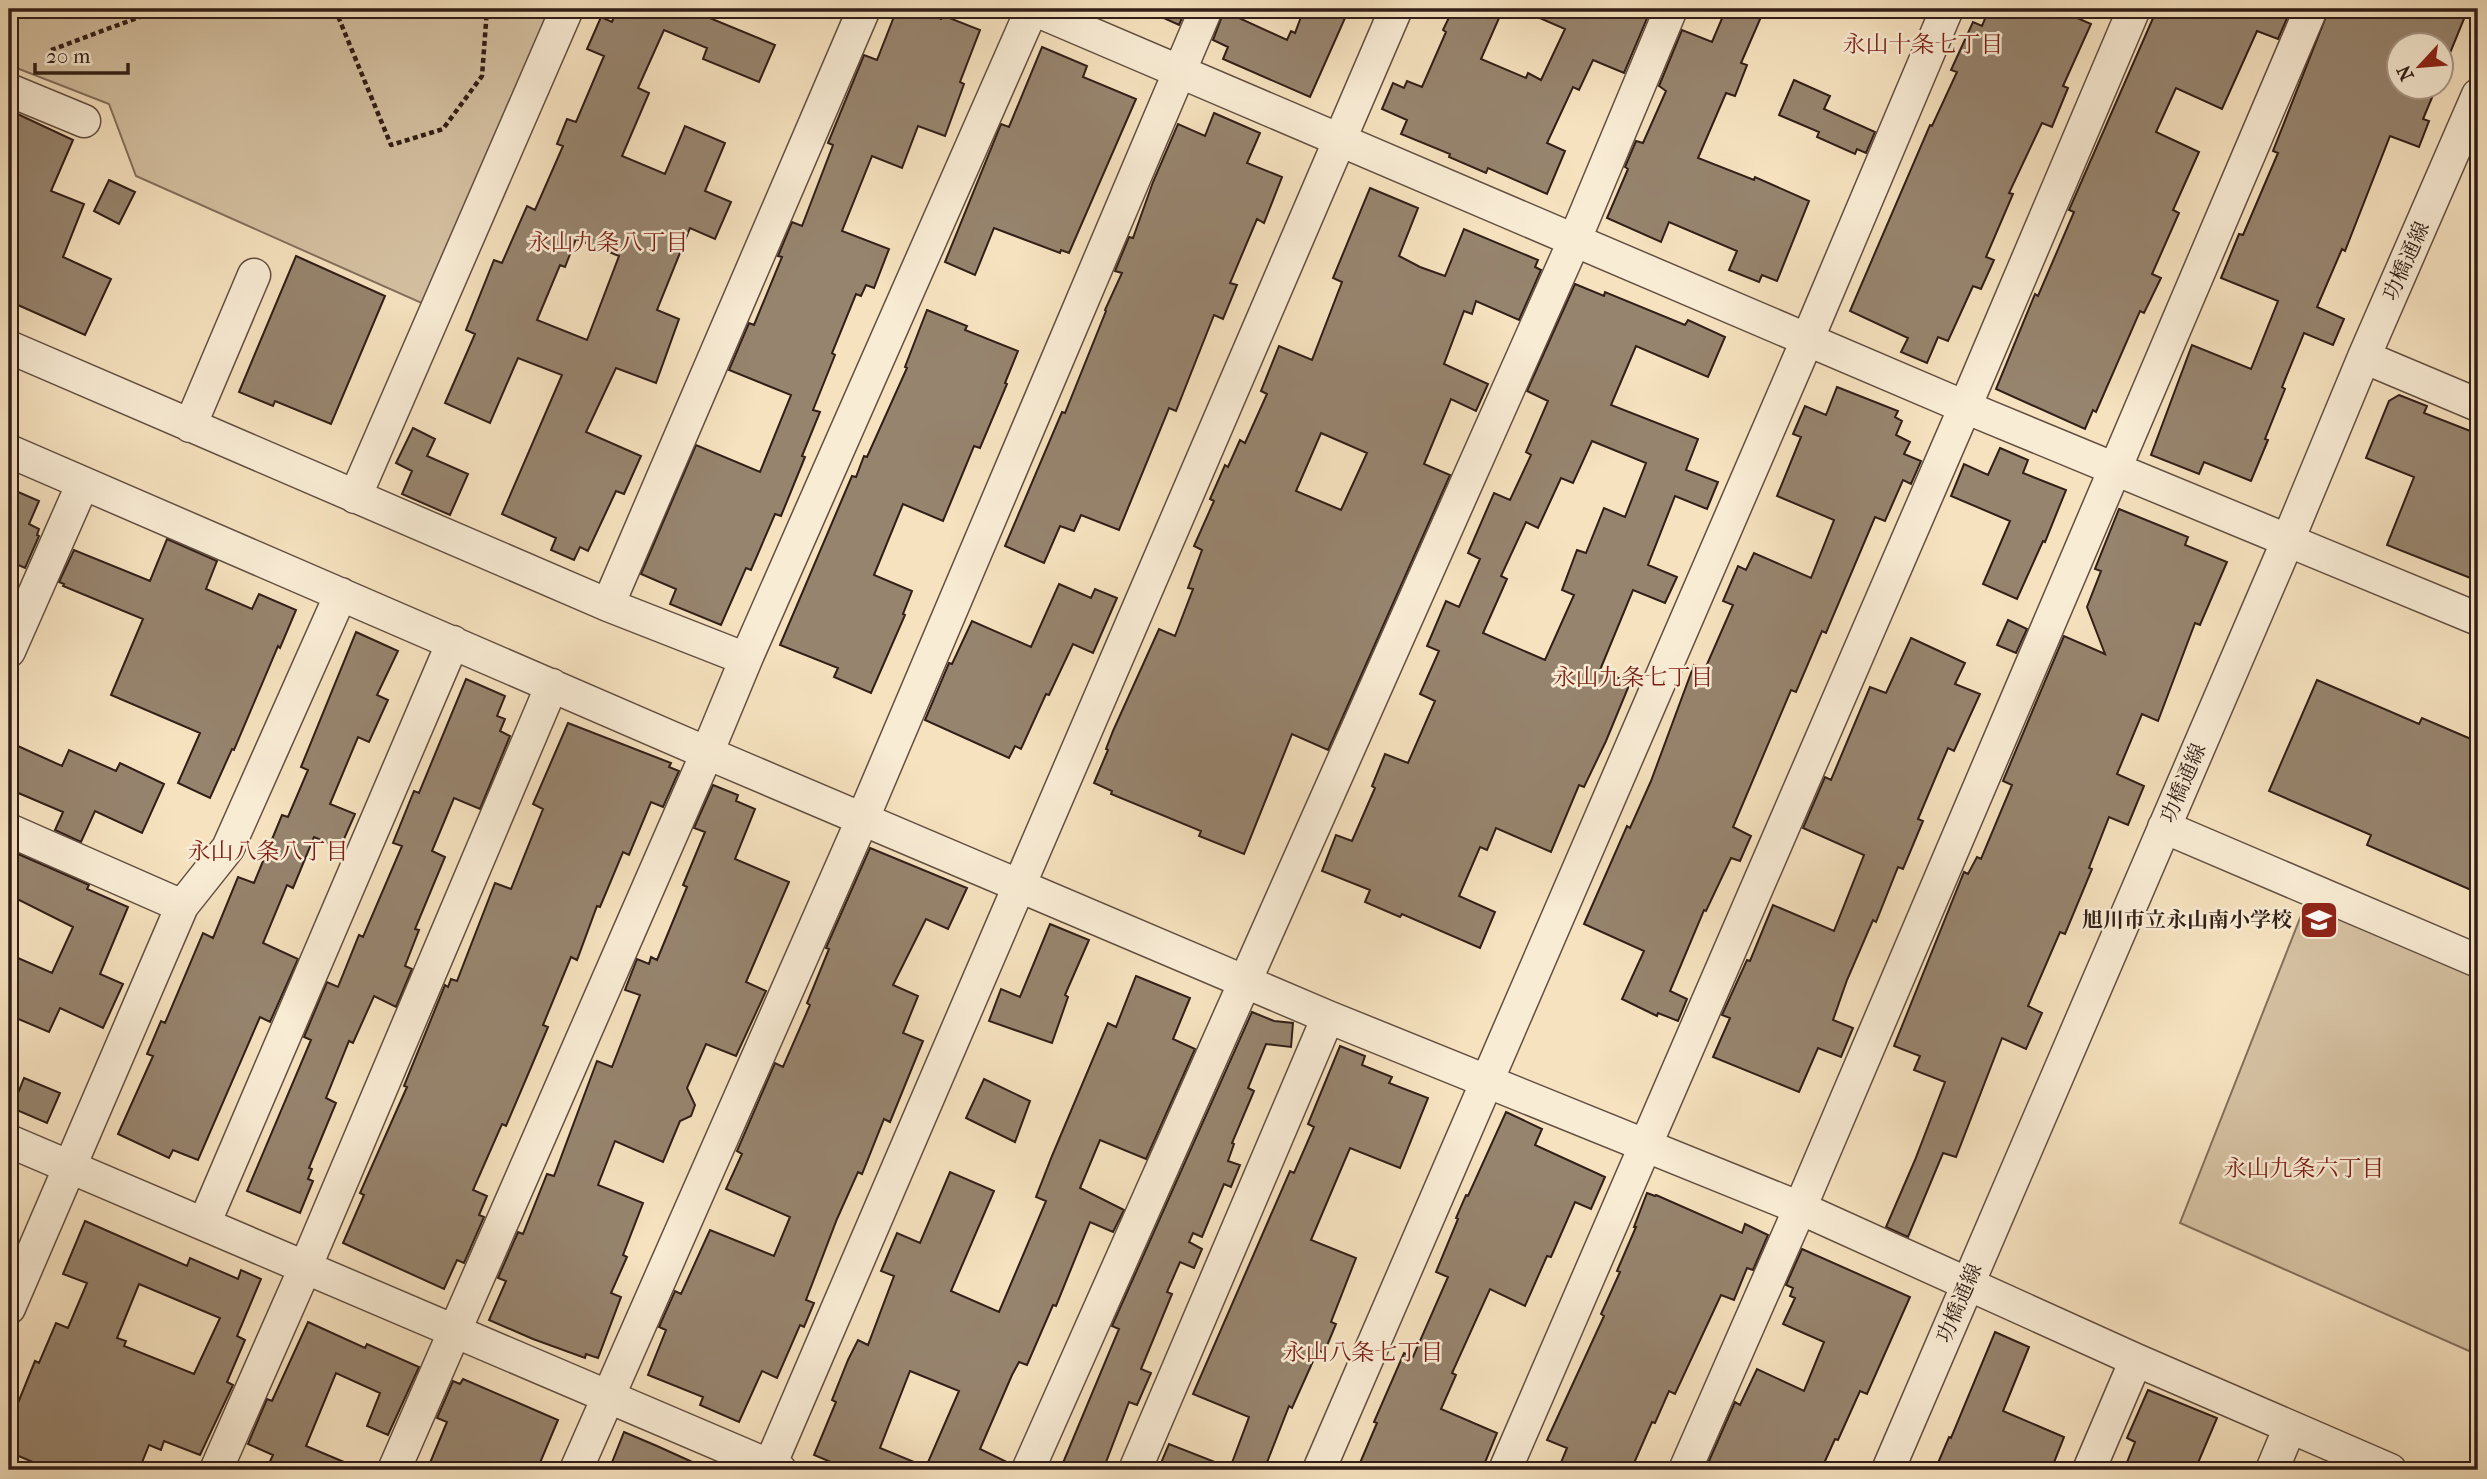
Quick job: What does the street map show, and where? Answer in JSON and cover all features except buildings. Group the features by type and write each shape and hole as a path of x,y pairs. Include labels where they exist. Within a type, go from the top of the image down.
{"street":[{"path":"355,497 568,9"},
{"path":"608,605 864,9"},
{"path":"394,1470 746,659 1033,9 1965,407 2478,619"},
{"path":"576,1470 863,818 1206,9"},
{"path":"9,1141 772,1469 1396,9"},
{"path":"1028,1470 1575,239 1671,9"},
{"path":"1319,1470 1808,338 1947,9"},
{"path":"1505,1470 1965,407 2134,9"},
{"path":"1685,1470 1800,1208 2311,9"},
{"path":"9,90 84,121"},
{"name":"功橋通線","path":"1888,1470 2364,357 2471,133 2478,95"},
{"path":"190,426 254,275"},
{"path":"9,347 608,605 746,659"},
{"path":"2364,357 2478,405"},
{"path":"9,451 707,753 1328,1017 1800,1208 2136,1360 2390,1470"},
{"path":"9,651 83,483"},
{"path":"9,1308 182,906 228,848 341,594"},
{"path":"204,1224 453,642"},
{"path":"216,1470 305,1268 551,685"},
{"path":"2164,827 2478,961"},
{"path":"9,830 182,906"},
{"path":"1135,1470 1328,1017"},
{"path":"2089,1470 2136,1360"},
{"path":"2272,1470 2290,1427"}],"path":[{"path":"51,50 161,9"},
{"path":"335,9 391,145 443,129 482,76 487,9"}],"shaded area":[{"path":"9,9 567,9 435,309 136,176 109,104 9,65"},
{"path":"2306,903 2478,977 2478,1355 2180,1223"}],"place":[{"name":"旭川市立永山南小学校","path":"2319,920"}],"district":[{"name":"永山十条七丁目","path":"1923,44"},
{"name":"永山九条八丁目","path":"608,242"},
{"name":"永山九条七丁目","path":"1633,677"},
{"name":"永山八条八丁目","path":"268,851"},
{"name":"永山九条六丁目","path":"2304,1168"},
{"name":"永山八条七丁目","path":"1363,1352"}]}
